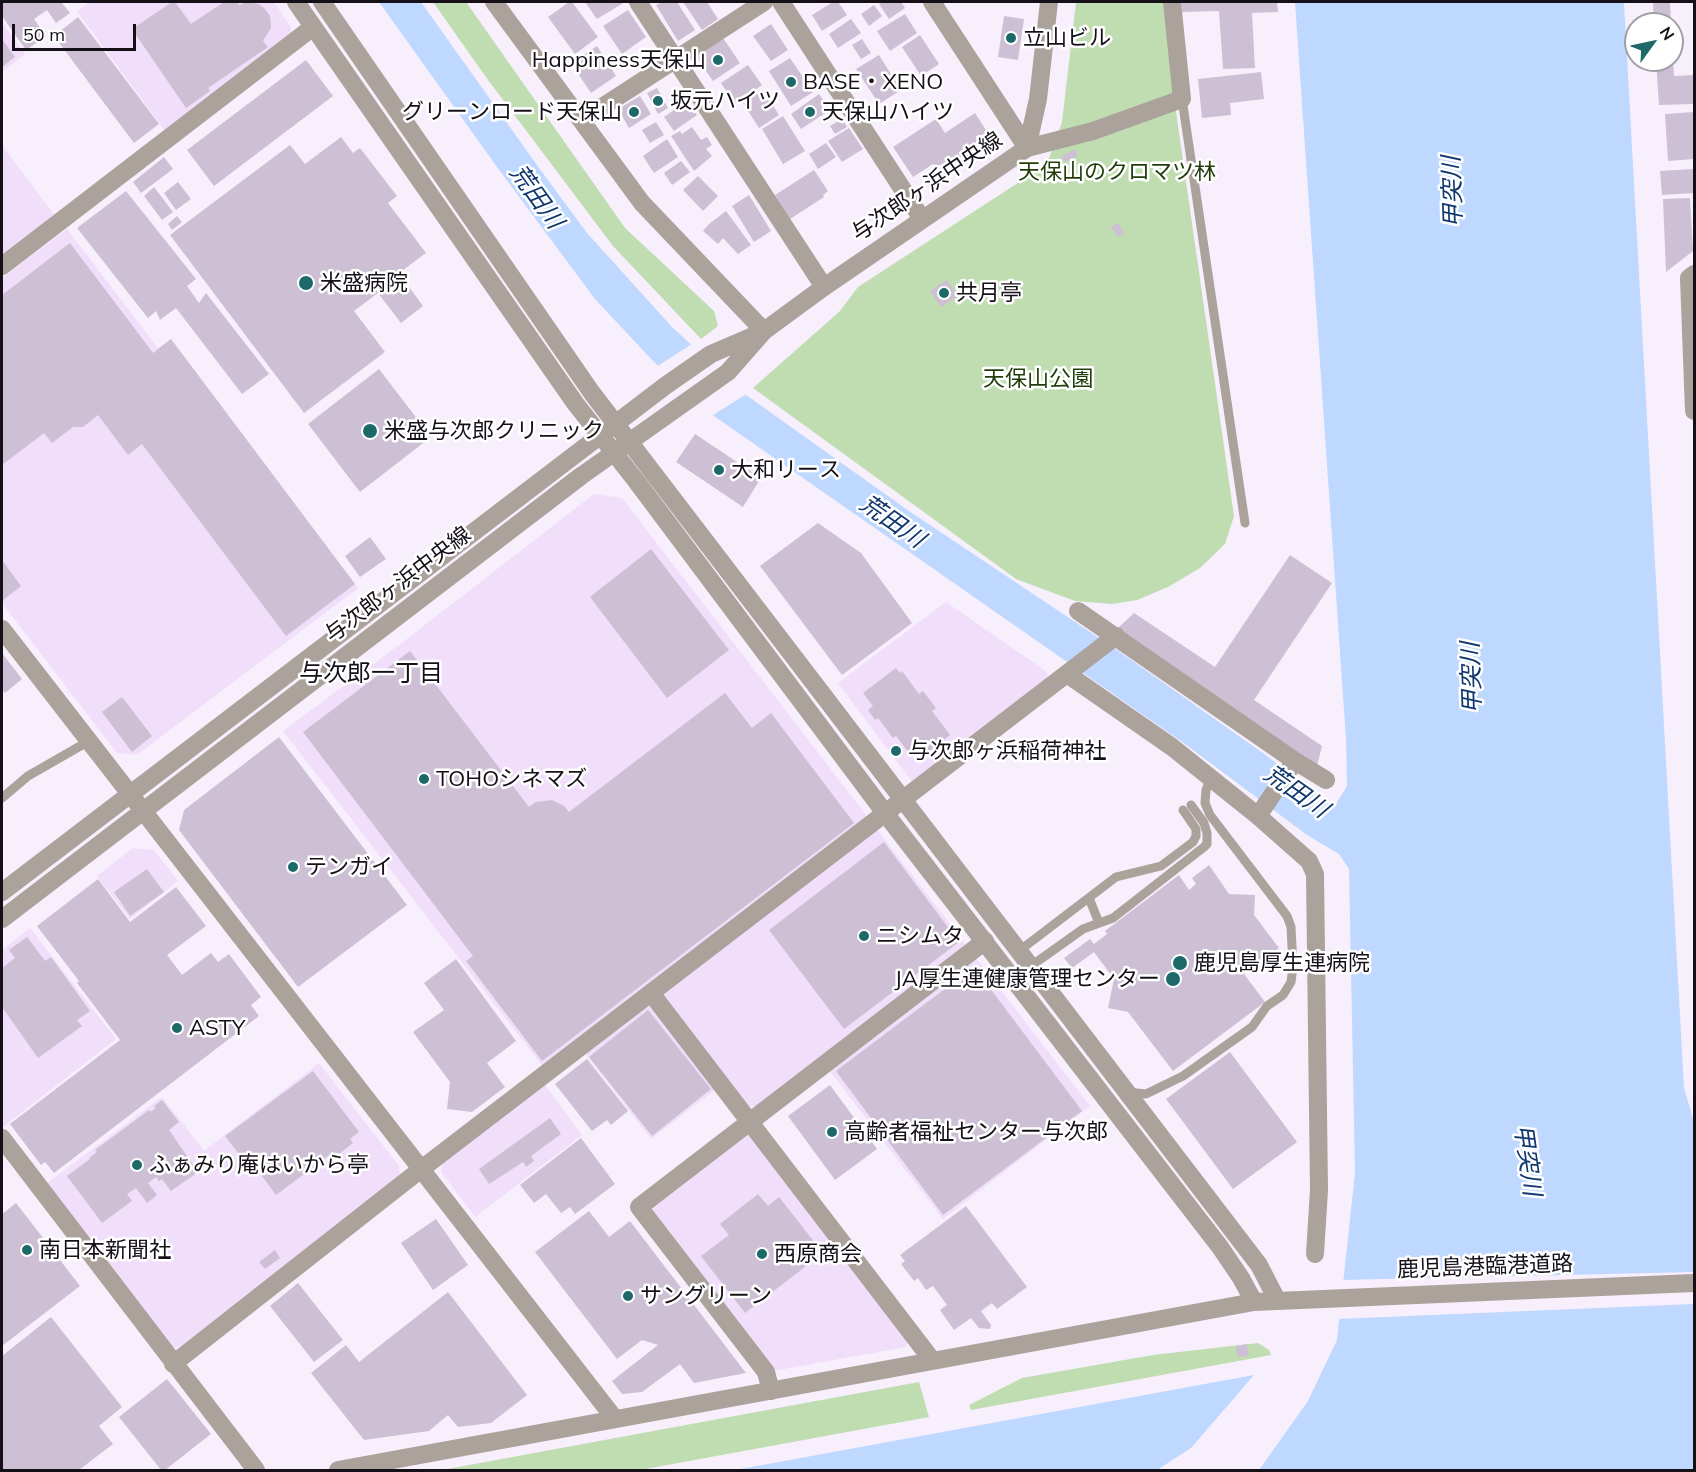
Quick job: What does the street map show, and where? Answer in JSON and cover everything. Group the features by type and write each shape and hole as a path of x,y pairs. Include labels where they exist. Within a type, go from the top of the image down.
{"street":[{"path":"296,2 575,403 600,434 622,447 780,638 1259,1265 1277,1300"},
{"path":"322,2 615,423 622,447 762,651 1220,1247 1254,1302"},
{"path":"494,2 642,203 764,332"},
{"path":"638,2 824,287"},
{"path":"582,120 764,2"},
{"path":"781,2 922,219"},
{"path":"932,2 1027,148 1093,131 1182,99 1172,2"},
{"name":"与次郎ヶ浜中央線","path":"2,916 622,447 728,372 764,332 824,287 1027,148 1038,99 1049,2"},
{"path":"2,267 313,27"},
{"path":"430,194 448,182"},
{"path":"1695,274 1689,278 1695,411"},
{"name":"与次郎ヶ浜中央線","path":"2,892 665,386 711,354 764,332"},
{"path":"1078,611 1112,639 1293,763 1326,780"},
{"path":"2,629 615,1419"},
{"path":"762,651 780,638"},
{"path":"173,1364 420,1170 1112,639"},
{"path":"308,657 321,674"},
{"path":"1070,672 1260,812 1308,861 1315,874 1319,1190 1315,1254"},
{"path":"221,724 234,741"},
{"path":"1260,812 1293,763"},
{"path":"771,1391 766,1372 639,1207 1002,929"},
{"path":"651,993 932,1360"},
{"path":"1109,1102 1126,1091"},
{"path":"2,1138 256,1470"},
{"name":"鹿児島港臨港道路","path":"338,1470 1254,1302 1695,1283"}],"lane":[{"path":"1182,99 1245,523"},
{"path":"2,798 28,776 89,741"},
{"path":"1126,1091 1146,1094 1183,1077 1252,1027 1267,1006 1283,995 1291,982 1293,967 1291,927 1287,916 1210,815 1205,803 1206,790 1211,778"},
{"path":"1187,808 1204,823 1208,833 1207,844 1113,918 1083,928 1025,959 1089,898 1116,877 1161,867 1193,842 1196,829 1187,808"},
{"path":"1089,898 1099,922"}],"shaded area":[{"path":"90,2 274,2 291,27 291,34 165,131 77,11"},
{"path":"2,23 25,54 2,72"},
{"path":"2,145 55,216 2,257"},
{"path":"67,229 158,348 171,339 358,588 137,755 117,753 2,603 2,278"},
{"path":"594,494 622,498 1090,1106 943,1219 820,1058 755,1107 747,1105 728,1080 651,1139 577,1043 544,1068 283,731 403,642"},
{"path":"946,602 1047,672 1048,680 913,783 838,683"},
{"path":"133,848 154,850 178,881 130,919 97,876"},
{"path":"30,928 116,1039 3,1127 2,950"},
{"path":"319,1063 399,1166 400,1177 179,1347 173,1347 46,1184 162,1097 204,1151"},
{"path":"545,1085 582,1135 475,1217 441,1172 442,1164"},
{"path":"744,1134 752,1135 909,1339 906,1347 773,1371 652,1213 653,1205"}],"green space":[{"path":"433,2 466,2 625,228 714,311 718,326 701,339 613,246 488,80"},
{"name":"天保山公園","path":"1076,2 1164,2 1172,84 1234,516 1225,544 1200,568 1168,587 1137,600 1112,604 1075,601 1016,579 753,388 839,312 858,287 1047,164 1062,122"},
{"path":"1258,1343 1269,1350 1271,1355 971,1410 969,1405 1022,1378 1153,1355"},
{"path":"919,1382 929,1417 640,1470 442,1470"}],"water":[{"path":"379,2 421,2 587,233 672,327 746,395 909,511 1120,652 1267,756 1330,805 1336,804 1347,786 1346,739 1295,2 1624,2 1624,72 1628,72 1684,1088 1694,1122 1694,1470 1259,1470 1308,1401 1337,1340 1355,1173 1349,869 1339,854 1307,835 1185,744 714,416 653,361 595,299"},
{"path":"1254,1375 1191,1448 1157,1470 735,1470"}],"pier":[{"path":"692,344 748,393 710,417 656,367"},
{"path":"1694,1272 1694,1304 1337,1319 1341,1280"}],"building":[{"path":"2,2 61,2 70,13 56,23 47,10 34,19 46,36 26,50 2,16"},
{"path":"175,2 191,24 224,2 237,2 239,5 248,2 258,4 270,16 271,28 263,41 268,47 208,88 210,91 186,108 132,29"},
{"path":"572,2 598,37 575,54 548,17"},
{"path":"585,2 625,2 597,19"},
{"path":"662,2 677,2 695,30 678,41 656,5"},
{"path":"683,2 707,2 718,19 702,30"},
{"path":"833,2 838,2 847,15 822,31 812,15"},
{"path":"901,2 905,8 889,19 879,4"},
{"path":"1181,2 1277,2 1278,12 1252,13 1255,68 1223,69 1219,11 1182,12"},
{"path":"1653,2 1670,2 1670,12 1653,12"},
{"path":"874,5 882,16 869,26 861,14"},
{"path":"628,10 646,37 622,54 603,26"},
{"path":"905,14 917,33 890,51 877,31"},
{"name":"立山ビル","path":"1004,16 1024,19 1018,60 998,57"},
{"path":"78,17 159,124 134,143 54,36"},
{"path":"851,19 861,33 838,48 829,34"},
{"path":"771,24 788,50 771,61 753,36"},
{"path":"920,35 939,64 921,76 902,47"},
{"name":"Happiness天保山","path":"723,38 740,63 713,81 696,57"},
{"path":"2,39 15,57 2,67"},
{"path":"862,39 871,53 861,59 852,45"},
{"path":"597,46 616,76 591,93 571,63"},
{"path":"879,55 901,90 879,104 856,69"},
{"name":"BASE・XENO","path":"790,58 813,92 791,106 769,71"},
{"path":"306,60 333,96 214,186 187,150"},
{"path":"748,65 762,85 735,104 721,83"},
{"path":"1261,72 1264,99 1230,103 1231,115 1202,118 1198,79"},
{"path":"1657,72 1674,72 1674,76 1694,75 1694,104 1659,105"},
{"name":"坂元ハイツ","path":"657,88 668,108 658,114 647,93"},
{"path":"763,90 779,115 759,128 743,103"},
{"name":"天保山ハイツ","path":"819,94 830,110 801,129 791,114"},
{"name":"グリーンロード天保山","path":"640,96 651,114 629,128 618,109"},
{"path":"687,101 697,115 674,131 664,117"},
{"path":"1694,112 1694,159 1668,161 1665,114"},
{"path":"975,113 993,141 975,153 972,151 956,160 954,157 937,167 933,164 913,177 893,147 936,119 945,133"},
{"path":"783,116 805,151 783,164 762,129"},
{"path":"842,119 847,127 835,134 830,126"},
{"path":"656,122 664,135 650,143 642,130"},
{"path":"692,127 701,140 707,137 712,145 706,149 712,156 694,171 671,136 680,131 682,134"},
{"path":"849,128 863,149 842,162 828,141"},
{"name":"米盛病院","path":"341,137 353,153 360,148 397,196 388,203 426,253 399,273 423,306 401,323 378,293 354,311 385,352 304,413 170,235 290,145 305,164"},
{"path":"667,139 678,157 654,173 643,156"},
{"path":"826,143 836,157 818,169 809,154"},
{"path":"1075,149 1078,156 1064,162 1061,156"},
{"path":"164,157 173,169 141,193 133,182"},
{"path":"681,161 690,172 672,185 664,173"},
{"path":"1694,169 1694,193 1662,195 1660,171"},
{"path":"814,170 828,191 823,195 824,197 790,219 775,195"},
{"path":"698,176 718,196 703,211 683,190"},
{"path":"178,182 191,199 176,210 164,193"},
{"path":"154,187 173,212 162,220 144,196"},
{"path":"126,191 196,279 187,286 199,303 206,293 269,374 242,394 176,308 160,320 156,311 148,318 77,228"},
{"path":"749,195 771,231 754,242 732,206"},
{"path":"1690,198 1693,251 1666,272 1663,199"},
{"path":"726,211 751,245 738,254 723,238 718,244 703,231"},
{"path":"177,216 182,222 172,230 168,224"},
{"path":"1118,223 1124,233 1118,237 1111,227"},
{"path":"70,243 153,353 171,339 355,584 286,636 142,444 128,455 98,415 83,427 73,427 52,443 44,433 2,465 2,295"},
{"name":"共月亭","path":"947,280 958,296 941,307 930,291"},
{"name":"米盛与次郎クリニック","path":"379,369 431,437 360,492 308,424"},
{"name":"大和リース","path":"695,434 761,478 743,507 676,462"},
{"path":"818,523 861,553 912,623 842,675 760,566"},
{"path":"370,537 386,559 360,577 345,556"},
{"path":"651,549 729,650 667,698 590,597"},
{"path":"1290,555 1332,583 1254,700 1322,746 1317,766 1118,628 1134,613 1215,667"},
{"path":"2,560 21,586 3,600 2,598"},
{"path":"410,651 529,807 536,802 552,800 564,806 569,812 725,693 752,728 771,713 854,823 542,1061 466,961 473,956 303,732"},
{"path":"2,653 22,679 5,693 2,689"},
{"path":"896,668 900,673 902,671 919,694 923,691 936,708 932,711 950,735 927,753 923,748 912,757 896,736 893,738 878,718 875,720 868,710 873,706 863,693"},
{"path":"122,697 152,736 132,752 102,712"},
{"name":"テンガイ","path":"279,737 407,905 298,987 179,830 184,810"},
{"name":"ニシムタ","path":"884,842 959,942 844,1029 769,930"},
{"name":"鹿児島厚生連病院","path":"1209,865 1229,894 1255,895 1254,915 1279,948 1244,974 1265,1002 1173,1071 1128,1012 1108,1008 1114,979 1094,952 1072,968 1064,958 1090,939 1094,944 1107,934 1105,931 1179,875 1189,890 1196,884 1192,878"},
{"path":"147,869 164,892 130,916 114,892"},
{"name":"ASTY","path":"98,879 130,922 176,887 206,926 167,955 182,975 211,953 218,962 229,954 261,997 251,1005 259,1016 54,1173 45,1162 41,1165 10,1124 120,1040 37,926"},
{"path":"27,937 45,961 51,957 90,1011 77,1020 82,1026 38,1058 2,1007 2,968 15,958 9,950"},
{"path":"456,959 516,1041 487,1063 505,1087 472,1112 447,1109 450,1082 413,1032 444,1010 424,983"},
{"name":"ニシムタ","path":"974,967 1082,1111 943,1215 836,1071"},
{"path":"648,1010 711,1089 652,1136 589,1057"},
{"path":"1230,1052 1297,1142 1233,1189 1166,1099"},
{"path":"587,1059 628,1111 611,1125 607,1120 592,1131 555,1084"},
{"path":"313,1071 359,1132 350,1139 353,1143 335,1157 332,1153 276,1195 247,1156 243,1159 225,1136"},
{"name":"高齢者福祉センター与次郎","path":"830,1085 877,1149 835,1180 788,1116"},
{"name":"ふぁみり庵はいから亭","path":"162,1100 179,1122 169,1130 198,1172 171,1191 162,1179 159,1181 156,1177 148,1183 157,1195 147,1203 136,1188 127,1194 132,1201 102,1223 67,1176 90,1159 97,1152 95,1150 149,1110 150,1112 156,1108 154,1106"},
{"path":"550,1118 561,1134 531,1156 534,1161 526,1167 523,1162 489,1184 479,1169"},
{"path":"581,1138 615,1184 575,1214 570,1207 561,1213 546,1194 534,1203 520,1185"},
{"name":"西原商会","path":"758,1194 768,1206 779,1197 823,1253 745,1313 701,1256 729,1235 720,1224"},
{"name":"南日本新聞社","path":"16,1203 80,1286 2,1346 2,1214"},
{"path":"966,1206 1027,1287 997,1309 992,1303 981,1311 991,1325 990,1329 979,1328 971,1318 954,1330 940,1310 947,1305 933,1286 926,1290 918,1278 914,1281 901,1264 905,1261 900,1255"},
{"name":"サングリーン","path":"589,1211 609,1237 630,1221 746,1373 694,1383 680,1364 642,1392 622,1394 612,1381 658,1345 642,1340 617,1359 535,1252"},
{"path":"436,1219 468,1265 433,1290 401,1243"},
{"path":"275,1250 280,1258 265,1269 259,1262"},
{"path":"298,1283 343,1340 314,1362 270,1306"},
{"path":"448,1292 527,1395 491,1423 458,1427 448,1415 429,1431 364,1440 311,1373 346,1345 359,1362"},
{"path":"51,1317 122,1407 99,1426 113,1444 79,1470 2,1470 2,1356"},
{"path":"1247,1344 1249,1356 1237,1357 1236,1346"},
{"path":"167,1379 211,1434 165,1470 161,1470 119,1417"}],"place":[{"name":"立山ビル","path":"1011,38"},
{"name":"Happiness天保山","path":"718,60"},
{"name":"BASE・XENO","path":"791,82"},
{"name":"坂元ハイツ","path":"658,101"},
{"name":"グリーンロード天保山","path":"634,112"},
{"name":"天保山ハイツ","path":"810,112"},
{"name":"米盛病院","path":"306,283"},
{"name":"共月亭","path":"944,293"},
{"name":"米盛与次郎クリニック","path":"370,431"},
{"name":"大和リース","path":"719,470"},
{"name":"与次郎ヶ浜稲荷神社","path":"896,751"},
{"name":"TOHOシネマズ","path":"424,779"},
{"name":"テンガイ","path":"293,867"},
{"name":"ニシムタ","path":"864,936"},
{"name":"鹿児島厚生連病院","path":"1180,963"},
{"name":"JA厚生連健康管理センター","path":"1173,979"},
{"name":"ASTY","path":"177,1028"},
{"name":"高齢者福祉センター与次郎","path":"832,1132"},
{"name":"ふぁみり庵はいから亭","path":"137,1165"},
{"name":"南日本新聞社","path":"27,1250"},
{"name":"西原商会","path":"762,1254"},
{"name":"サングリーン","path":"628,1296"}],"district":[{"name":"与次郎一丁目","path":"371,674"}],"park label":[{"name":"天保山のクロマツ林","path":"1117,172"}],"water label":[{"name":"甲突川","path":"1453,192"},
{"name":"荒田川","path":"536,197"},
{"name":"荒田川","path":"892,522"},
{"name":"甲突川","path":"1472,678"},
{"name":"荒田川","path":"1296,792"},
{"name":"甲突川","path":"1527,1160"}]}
